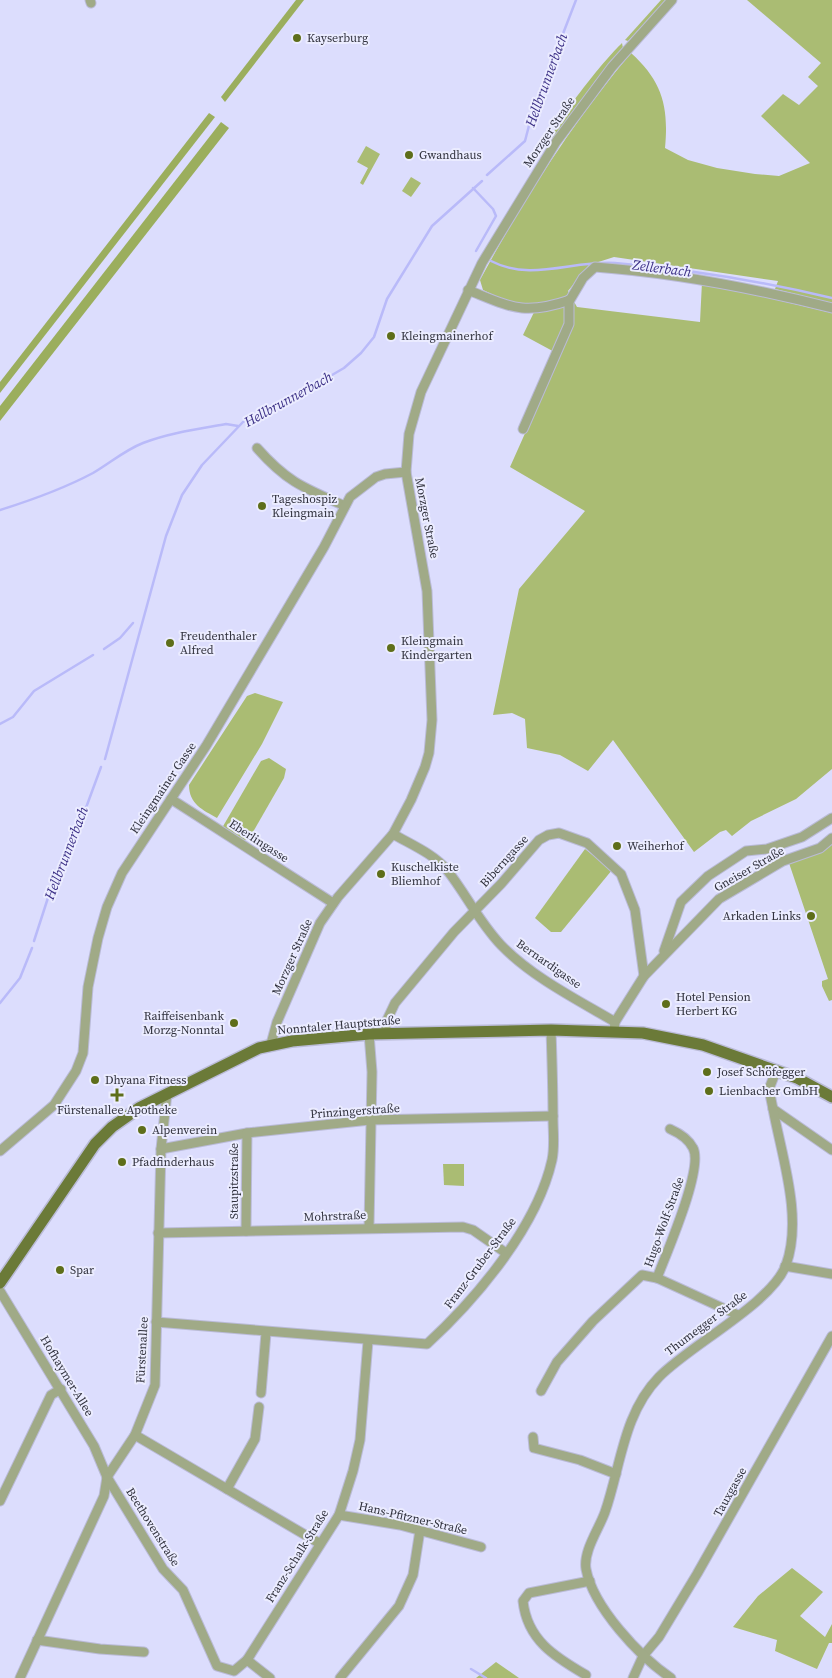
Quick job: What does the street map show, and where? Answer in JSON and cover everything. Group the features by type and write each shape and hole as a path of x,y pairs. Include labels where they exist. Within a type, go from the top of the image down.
{"main road":[{"name":"Nonntaler Hauptstraße","path":"0,1283 95,1144 112,1127 138,1108 231,1060 271,1044 386,1033 551,1030 615,1026 694,1043 797,1078 832,1097"}],"street":[{"name":"Morzger Straße","path":"271,1044 277,1022 309,946 333,903 393,834 425,767 432,720 427,591 406,472 409,434 417,403 468,290 514,209 568,124 622,55 672,0"},
{"path":"523,429 569,324 568,300 583,278 595,267 662,273 721,282 780,294 832,308"},
{"path":"468,290 523,310 568,300"},
{"path":"258,448 284,476 299,486 345,506"},
{"name":"Kleingmainer Gasse","path":"0,1151 54,1105 76,1071 83,1053 88,987 107,907 122,873 206,746 324,547 350,497 376,477 406,472"},
{"name":"Eberlingasse","path":"171,798 333,903"},
{"name":"Gneiser Straße","path":"664,954 681,902 708,876 746,851 766,849 802,837 832,818"},
{"name":"Biberngasse","path":"386,1033 386,1022 395,1003 454,932 475,912 539,840 548,835 559,833 570,836 596,850 621,874 635,910 644,976"},
{"name":"Bernardigasse","path":"393,834 446,868 475,912 509,952 543,978 615,1026"},
{"name":"Gneiser Straße","path":"615,1026 644,976 727,893 784,861 820,848 832,838"},
{"name":"Franz-Gruber-Straße","path":"156,1322 266,1333 427,1344 468,1303 506,1253 526,1223 545,1182 552,1160 554,1081 551,1030"},
{"path":"369,1034 372,1071 369,1227"},
{"name":"Thumegger Straße","path":"671,1678 643,1656 614,1621 590,1581 586,1560 605,1512 629,1426 640,1401 657,1379 677,1360 764,1294 785,1266 794,1219 769,1089 776,1071"},
{"name":"Fürstenallee","path":"20,1678 104,1496 107,1477 135,1436 155,1385 161,1149 168,1093"},
{"path":"773,1109 832,1150"},
{"name":"Prinzingerstraße","path":"161,1149 246,1132 370,1120 553,1116"},
{"name":"Hugo-Wolf-Straße","path":"670,1129 681,1134 694,1148 695,1173 657,1278 738,1315"},
{"name":"Staupitzstraße","path":"246,1132 246,1230"},
{"name":"Mohrstraße","path":"158,1233 369,1227 463,1227 473,1230 506,1253"},
{"path":"785,1266 832,1274"},
{"path":"542,1391 557,1362 593,1321 642,1275 657,1278"},
{"name":"Hofhaymer-Allee","path":"0,1291 94,1446 107,1477"},
{"path":"261,1393 266,1333"},
{"name":"Tauxgasse","path":"633,1678 643,1656 659,1636 697,1574 832,1336"},
{"name":"Franz-Schalk-Straße","path":"247,1660 318,1543 339,1515 353,1472 360,1440 368,1340"},
{"path":"0,1501 52,1395 61,1389"},
{"path":"227,1488 255,1439 259,1407"},
{"path":"135,1436 227,1488 318,1543"},
{"path":"533,1437 534,1448 580,1460 616,1474"},
{"name":"Beethovenstraße","path":"107,1477 163,1569 183,1590 217,1666 234,1671 247,1660"},
{"name":"Hans-Pfitzner-Straße","path":"339,1515 420,1530 481,1547"},
{"path":"340,1678 399,1606 413,1575 420,1530"},
{"path":"586,1675 560,1660 535,1638 527,1622 523,1601 529,1593 590,1581"},
{"path":"36,1640 100,1649 144,1652"},
{"path":"247,1660 270,1678"}],"green space":[{"path":"296,0 304,0 225,102 221,97"},
{"path":"661,0 666,0 628,41 625,40"},
{"path":"747,0 832,0 832,303 775,289 778,281 614,257 589,265 568,291 577,307 700,322 702,282 832,313 832,769 796,799 751,821 732,836 726,830 720,832 694,852 613,740 588,771 560,755 527,748 525,719 512,713 493,715 519,589 585,511 510,467 560,355 523,335 537,306 516,303 483,290 480,280 531,191 550,162 589,106 631,53 650,74 661,95 666,119 665,148 688,160 717,168 755,174 779,176 810,163 761,116 783,94 799,105 818,86 808,77 821,63"},
{"path":"622,43 623,48 596,80 549,144 569,107 592,76"},
{"path":"209,113 215,117 0,393 0,382"},
{"path":"221,122 229,128 0,421 0,406"},
{"path":"366,146 380,154 363,185 360,183 368,168 357,162"},
{"path":"411,177 421,183 411,197 402,191"},
{"path":"255,693 283,702 262,744 217,818 194,802 189,785 247,696"},
{"path":"269,758 286,769 284,778 249,839 242,841 222,828 261,761"},
{"path":"832,844 832,1000 829,1001 822,986 822,981 828,979 789,863 821,852"},
{"path":"585,849 612,870 561,932 551,932 535,918"},
{"path":"443,1164 464,1164 464,1186 444,1185"},
{"path":"792,1568 823,1592 800,1616 825,1637 832,1624 832,1643 829,1643 817,1669 775,1651 777,1640 733,1627 758,1596"},
{"path":"496,1662 519,1678 476,1678"}],"waterway":[{"name":"Hellbrunnerbach","path":"487,175 525,141 532,114 576,0"},
{"name":"Hellbrunnerbach","path":"105,759 166,536 182,495 202,465 243,422 301,393 344,368 361,353 374,337 387,299 432,226 482,181"},
{"name":"Zellerbach","path":"473,188 493,209 496,216 476,251"},
{"name":"Zellerbach","path":"491,261 521,270 615,263 724,276 832,298"},
{"path":"0,510 70,484 93,473 143,443 173,434 226,424 238,426"},
{"path":"104,649 120,638 133,623"},
{"path":"0,724 13,717 34,691 93,655"},
{"name":"Hellbrunnerbach","path":"34,941 56,873 87,805 101,767"},
{"name":"Hellbrunnerbach","path":"0,1003 20,978 32,948"},
{"path":"471,1669 486,1678"}],"place":[{"name":"Kayserburg","path":"297,38"},
{"name":"Gwandhaus","path":"409,155"},
{"name":"Kleingmainerhof","path":"391,336"},
{"name":"Tageshospiz Kleingmain","path":"262,506"},
{"name":"Freudenthaler Alfred","path":"170,643"},
{"name":"Kleingmain Kindergarten","path":"391,648"},
{"name":"Weiherhof","path":"617,846"},
{"name":"Kuschelkiste Bliemhof","path":"381,874"},
{"name":"Arkaden Links","path":"811,916"},
{"name":"Hotel Pension Herbert KG","path":"666,1004"},
{"name":"Raiffeisenbank Morzg-Nonntal","path":"234,1023"},
{"name":"Josef Schöfegger","path":"707,1072"},
{"name":"Dhyana Fitness","path":"95,1080"},
{"name":"Lienbacher GmbH","path":"709,1091"},
{"name":"Fürstenallee Apotheke","path":"117,1095"},
{"name":"Alpenverein","path":"142,1130"},
{"name":"Pfadfinderhaus","path":"122,1162"},
{"name":"Spar","path":"60,1270"}]}
